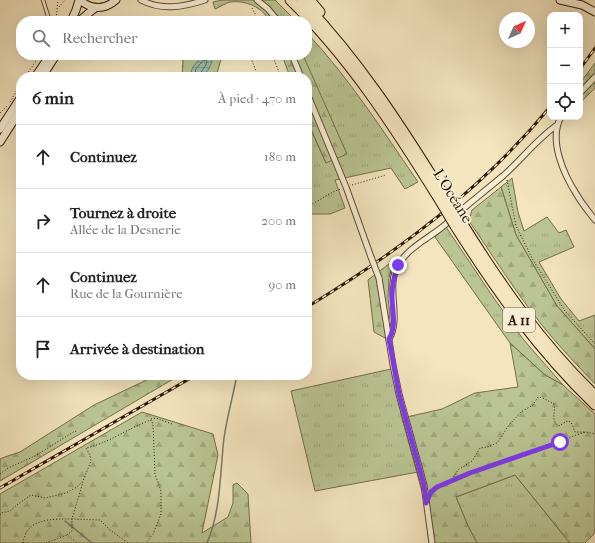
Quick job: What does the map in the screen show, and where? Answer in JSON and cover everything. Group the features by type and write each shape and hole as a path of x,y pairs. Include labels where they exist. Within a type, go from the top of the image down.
{"highway":[{"path":"283,0 294,11 306,16"},
{"name":"L’Océane","path":"290,0 306,16"},
{"name":"L’Océane","path":"301,0 345,49 388,107 458,223 485,273 530,335 566,376 595,405"},
{"path":"310,0 340,36 345,49"},
{"name":"L’Océane","path":"312,23 346,62 372,96 440,194"},
{"name":"L’Océane","path":"458,223 532,325 559,358 595,395"}],"main road":[{"path":"73,16 79,0 95,8 105,7 116,0"},
{"path":"560,0 578,4 595,12"},
{"path":"85,16 95,8"},
{"path":"38,72 47,60"},
{"path":"45,72 53,60"},
{"path":"0,142 2,132 16,107"},
{"path":"2,132 16,115"}],"street":[{"path":"141,0 156,6 166,7 191,5 205,0"},
{"path":"257,0 268,8 274,16"},
{"path":"294,60 298,72"},
{"path":"583,90 595,77"},
{"path":"312,105 346,187 379,278 399,394 424,485 432,543"},
{"path":"559,120 555,132 556,141 566,175 578,197 595,220"},
{"path":"389,339 393,332 394,321 392,297 393,277 398,265 406,254 443,227 505,174 545,133 557,125"}],"lane":[{"path":"42,0 48,16"}],"path":[{"path":"57,16 58,0"},
{"path":"58,8 65,0"},
{"path":"252,8 256,16"},
{"path":"28,72 37,60"},
{"path":"252,60 256,72"},
{"path":"274,60 279,72"},
{"path":"0,113 7,106 16,92"},
{"path":"505,174 516,226 532,260 565,311 595,344"},
{"path":"450,482 458,470 472,461 480,448 497,442 509,425 521,412 533,405 538,397 554,404 554,421 559,426 567,421 571,422 575,432 595,434"},
{"path":"46,543 67,535 72,531 72,518 83,481 91,461 90,455 86,448 99,445 137,424 156,418 172,424"},
{"path":"146,543 153,534 161,514 161,491 155,474 154,424 151,420"},
{"path":"0,474 8,468 35,456 66,437 71,432 77,432"},
{"path":"426,503 431,492 437,487 470,473 586,432"},
{"path":"0,515 1,513 10,511 31,495 46,498 66,493 77,487 83,481"},
{"path":"23,543 24,536 32,525 43,521 72,518 100,520 110,530 128,543"},
{"path":"67,535 78,543"}],"green space":[{"path":"222,0 275,0 291,16 266,16 258,8 242,2 230,2 215,9 213,2"},
{"path":"312,39 351,86 379,124 418,182 405,189 391,168 335,180 345,208 330,214 312,214 312,132 326,163 312,97 312,72 307,72 304,60 312,60"},
{"path":"183,60 221,60 217,72 182,72"},
{"path":"284,60 305,60 311,72 288,72"},
{"path":"595,63 595,88 583,100 583,84 583,79"},
{"path":"312,75 347,154 326,163 312,131"},
{"path":"512,178 518,212 524,231 547,217 559,233 566,230 574,247 539,262 561,299 579,321 595,315 595,349 557,306 516,235 501,187"},
{"path":"501,187 516,235 557,306 595,349 595,384 531,312 469,221 472,210"},
{"path":"446,227 523,339 563,385 545,375 510,343 435,237"},
{"path":"394,260 389,278 388,298 390,315 385,338 374,332 368,280"},
{"path":"510,343 545,375 563,385 595,414 594,534 585,543 570,543 515,475 456,497 477,543 429,543 424,499 402,418 442,409 475,393 518,387"},
{"path":"391,369 402,418 418,472 315,491 291,391"},
{"path":"146,380 172,380 0,481 0,459 20,452 94,405"},
{"path":"142,412 213,434 218,455 202,533 228,517 233,503 233,485 237,483 248,494 251,543 0,543 0,494"},
{"path":"515,475 570,543 477,543 456,497"}],"water":[{"path":"199,60 212,60 210,67 206,72 191,72"}],"waterway":[{"path":"207,543 215,518 224,438 236,380"},
{"path":"65,521 92,543"}],"railway":[{"path":"583,65 595,48"},
{"path":"312,304 374,264 437,217 496,165 524,137 547,110"},
{"path":"0,488 187,380"}],"route":[{"path":"398,265 393,277 392,297 394,321 393,332 389,339 399,394 424,485 426,503 431,492 437,487 470,473 560,442"}]}
